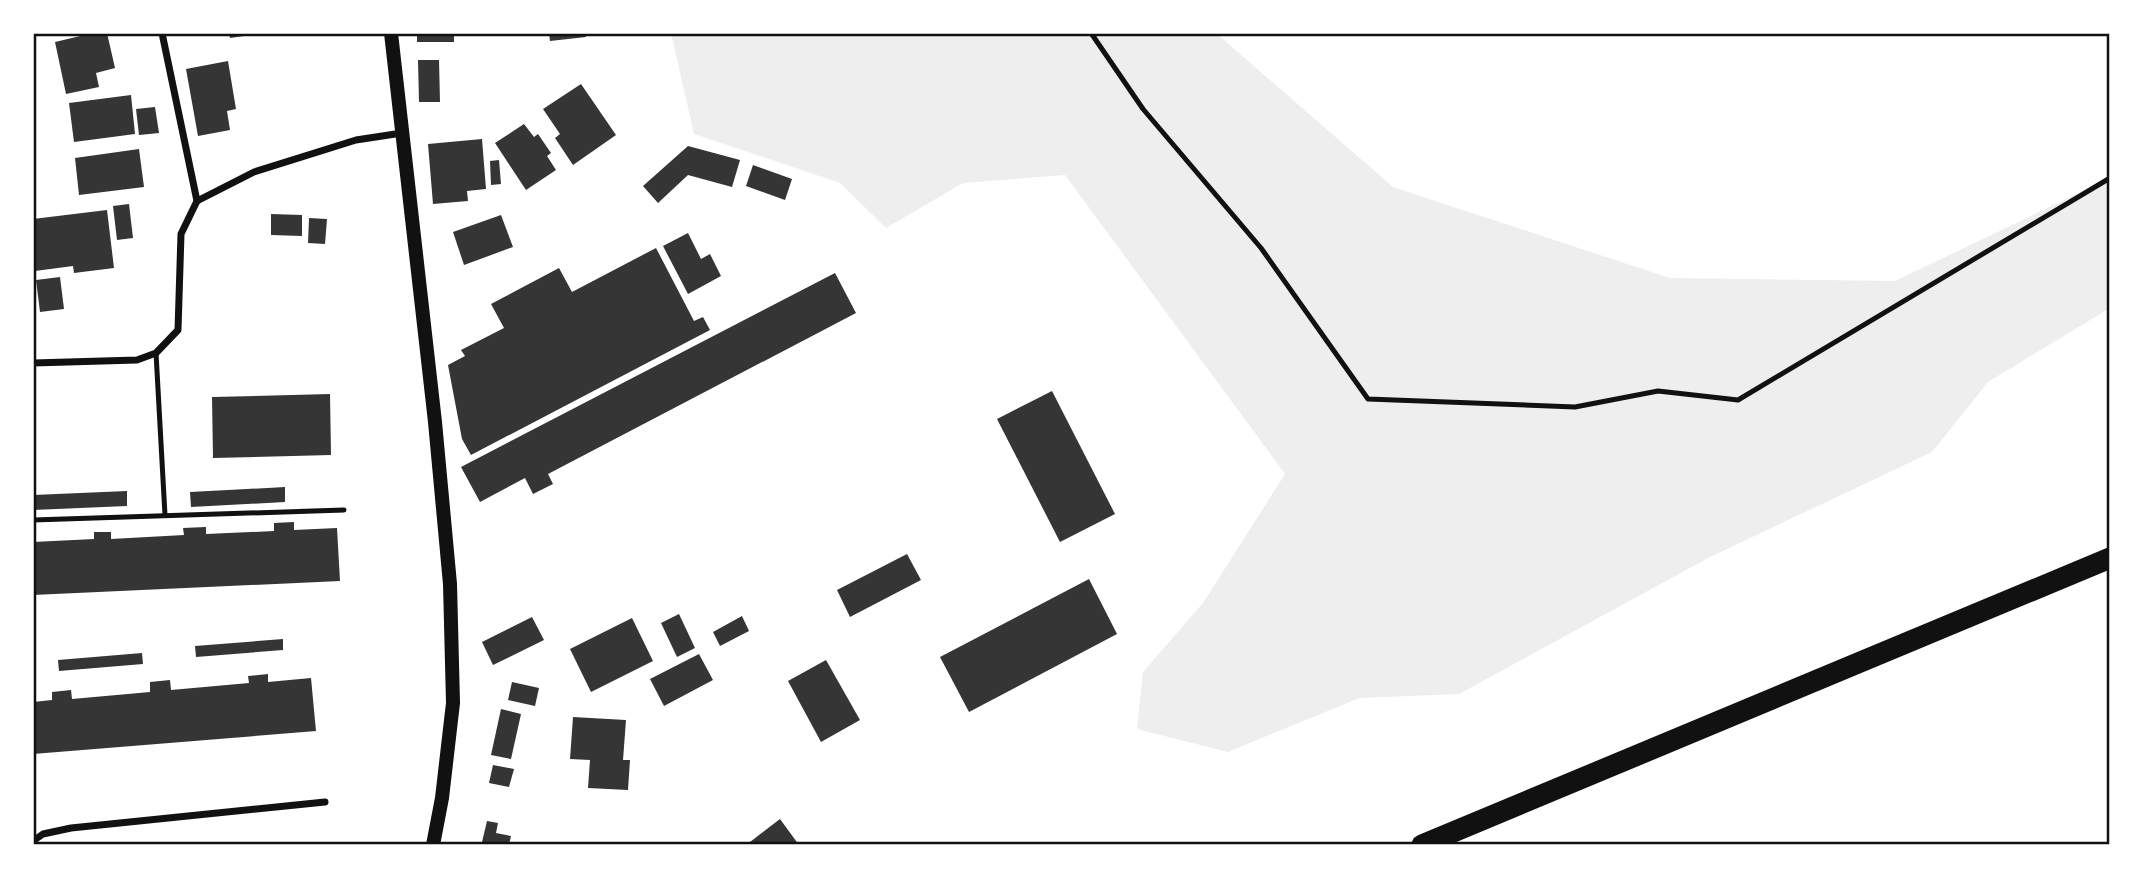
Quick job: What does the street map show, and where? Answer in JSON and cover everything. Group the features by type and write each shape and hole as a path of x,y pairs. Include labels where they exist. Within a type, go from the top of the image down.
{"highway":[{"path":"1422,845 2110,558"}],"main road":[{"path":"391,33 450,584 453,703 442,797 433,845"}],"street":[{"path":"162,33 197,201"},
{"path":"33,363 137,360 156,353 178,330 181,234 197,201 254,172 356,140 402,133"},
{"path":"33,841 43,834 71,828 325,802"}],"lane":[{"path":"1091,33 1143,109 1262,248 1368,399 1575,408 1658,391 1738,400 2110,178"},
{"path":"156,353 165,515"},
{"path":"33,520 344,510"}],"shaded area":[{"path":"671,33 1216,33 1393,187 1670,278 1895,281 2110,178 2110,308 1988,382 1932,452 1710,557 1459,694 1359,698 1228,752 1137,729 1143,672 1203,603 1285,474 1065,175 963,183 886,228 840,183 694,134"}],"building":[{"path":"93,33 107,33 115,68 96,73 99,87 66,94 55,42"},
{"path":"229,33 251,33 251,35 230,38"},
{"path":"417,33 454,33 454,42 417,42"},
{"path":"549,33 585,33 586,37 550,41"},
{"path":"418,60 439,60 440,102 419,102"},
{"path":"228,61 236,109 227,111 230,130 198,136 186,69"},
{"path":"581,84 616,135 573,165 555,138 560,134 543,109"},
{"path":"131,95 135,134 74,142 69,103"},
{"path":"155,107 159,133 139,135 136,109"},
{"path":"524,124 534,137 538,134 551,153 547,156 556,170 526,190 495,143"},
{"path":"482,139 486,189 467,191 468,201 433,204 428,144"},
{"path":"688,146 740,160 732,187 688,175 658,203 643,186"},
{"path":"139,149 144,187 79,195 75,158"},
{"path":"499,160 501,184 491,185 490,161"},
{"path":"753,165 792,179 785,200 746,186"},
{"path":"129,204 133,238 117,240 113,206"},
{"path":"107,210 114,268 74,273 73,266 35,271 33,219"},
{"path":"271,214 302,215 302,236 271,235"},
{"path":"501,215 513,247 464,265 453,232"},
{"path":"309,218 327,219 325,244 308,243"},
{"path":"688,233 701,259 710,254 721,276 688,294 663,246"},
{"path":"656,248 694,321 703,317 710,330 471,455 462,439 448,365 465,356 461,350 504,328 491,304 559,268 572,292"},
{"path":"835,273 856,313 548,474 553,484 533,494 525,478 480,502 461,467"},
{"path":"60,277 64,309 40,312 36,280"},
{"path":"1052,391 1115,514 1060,542 997,419"},
{"path":"330,394 331,455 213,458 212,397"},
{"path":"285,487 285,502 191,507 190,492"},
{"path":"127,491 127,506 33,510 33,495"},
{"path":"294,522 294,530 337,528 340,581 33,595 33,542 94,539 94,532 111,532 111,539 184,535 183,528 206,527 206,534 274,531 274,523"},
{"path":"907,554 921,580 850,617 837,590"},
{"path":"1089,579 1117,634 969,712 940,657"},
{"path":"679,614 695,648 677,657 661,623"},
{"path":"742,616 749,631 720,646 713,632"},
{"path":"532,617 544,640 493,665 482,642"},
{"path":"632,618 653,661 591,692 570,649"},
{"path":"283,639 283,650 196,657 195,646"},
{"path":"142,653 143,664 59,671 58,660"},
{"path":"699,654 713,680 664,706 650,679"},
{"path":"826,660 860,720 821,742 788,681"},
{"path":"268,674 268,682 311,678 316,731 33,754 33,702 52,700 52,692 71,690 72,699 150,692 150,682 170,680 171,690 249,683 248,676"},
{"path":"512,682 539,688 535,706 508,700"},
{"path":"501,709 521,714 511,759 491,755"},
{"path":"573,717 626,720 623,760 630,760 628,790 588,788 590,760 570,759"},
{"path":"493,765 514,769 509,787 489,783"},
{"path":"780,819 799,845 746,845"},
{"path":"487,821 498,823 496,833 511,836 509,845 482,842"}]}
